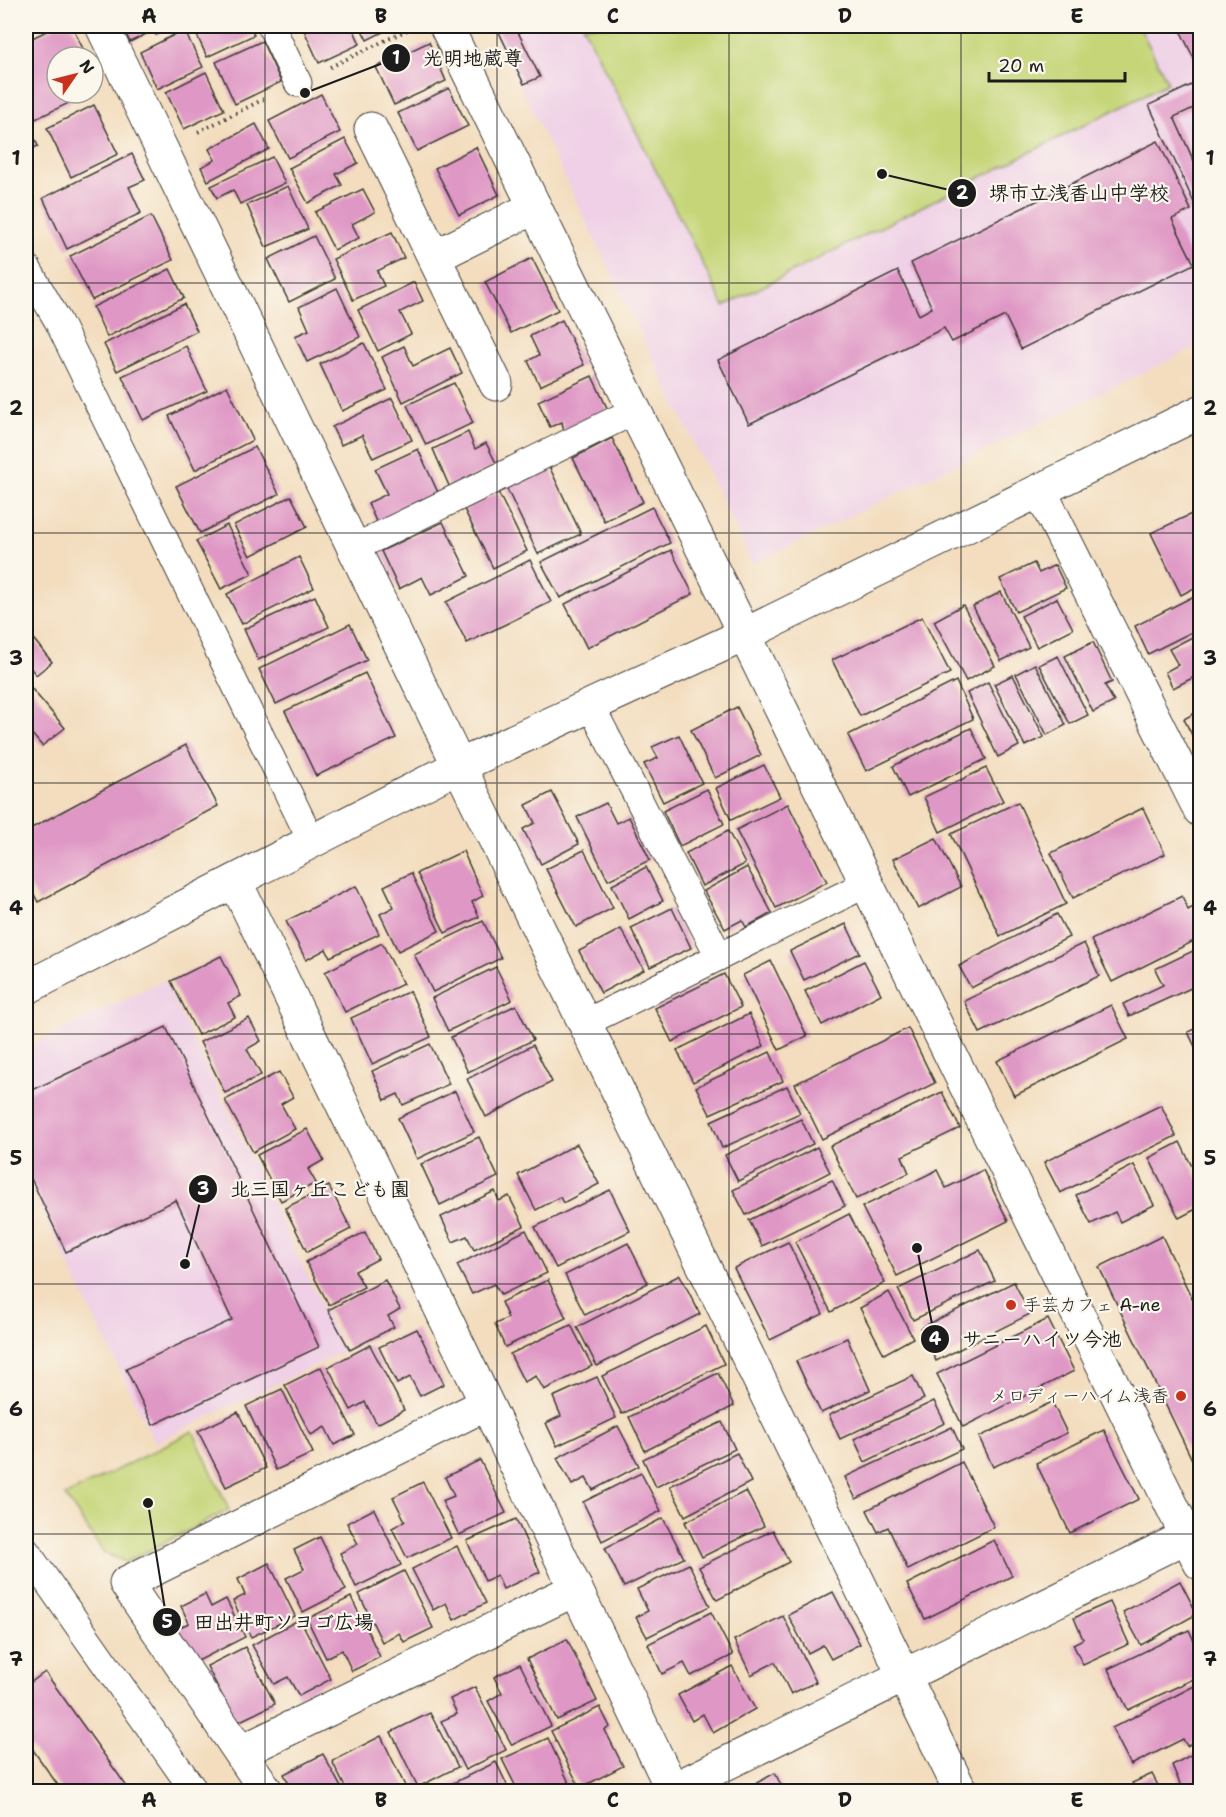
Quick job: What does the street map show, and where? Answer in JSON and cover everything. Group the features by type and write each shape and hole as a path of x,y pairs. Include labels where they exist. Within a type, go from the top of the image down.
{"street":[{"path":"102,26 459,766 961,1791"},
{"path":"235,881 576,1589 670,1790 904,1675 1196,1543 866,884 446,26"},
{"path":"371,129 496,384"},
{"path":"434,257 535,207"},
{"path":"26,988 459,766 744,635 1200,412"},
{"path":"1040,490 1200,810"},
{"path":"267,1791 126,1583 486,1404"},
{"path":"240,1752 576,1589"}],"lane":[{"path":"271,26 298,83"},
{"path":"26,266 58,321 312,842"},
{"path":"354,548 634,411"},
{"path":"591,706 719,956"},
{"path":"585,1023 866,884"},
{"path":"28,1560 195,1791"}],"shaded area":[{"path":"491,26 1200,26 1200,345 753,564"},
{"path":"164,980 344,1351 155,1443 26,1177 26,1048"}],"green space":[{"path":"583,26 1139,26 1168,83 724,306"},
{"path":"193,1431 229,1510 126,1562 104,1553 65,1496"}],"building":[{"path":"57,26 72,26 81,45 45,45 45,105 65,105 27,123 38,146 26,152 26,41"},
{"path":"122,26 176,26 156,35 154,30 130,42"},
{"path":"200,26 250,26 254,35 207,57 194,29"},
{"path":"302,26 352,26 360,44 319,63"},
{"path":"360,26 390,26 391,28 367,40"},
{"path":"496,26 515,26 540,77 524,84"},
{"path":"1178,26 1200,26 1200,71"},
{"path":"184,30 203,67 157,89 140,52"},
{"path":"262,41 281,82 235,104 216,62"},
{"path":"429,42 446,81 394,105 376,67"},
{"path":"206,72 224,110 184,129 166,92"},
{"path":"1200,81 1200,105 1174,117 1200,175 1200,204 1196,207 1149,105"},
{"path":"449,88 468,126 417,151 398,113"},
{"path":"321,94 340,132 288,158 269,121"},
{"path":"94,105 118,154 71,177 47,128"},
{"path":"256,124 269,149 208,181 201,167 215,160 209,149"},
{"path":"345,139 358,163 336,174 342,185 308,203 289,168"},
{"path":"1158,141 1191,210 1172,219 1194,264 1021,349 1005,316 952,342 944,328 749,424 718,360 898,271 919,315 932,308 911,263"},
{"path":"476,147 499,195 459,215 435,168"},
{"path":"132,154 145,180 129,187 141,213 67,249 43,198"},
{"path":"272,157 285,183 240,204 233,190 217,198 211,186"},
{"path":"288,186 308,229 266,247 247,205"},
{"path":"363,189 375,212 352,224 359,238 334,250 315,212"},
{"path":"151,216 173,260 92,300 70,256"},
{"path":"392,232 404,258 377,271 384,286 353,300 333,259"},
{"path":"314,236 335,279 289,302 268,259"},
{"path":"532,258 558,310 511,333 485,282"},
{"path":"170,269 184,298 107,337 93,307"},
{"path":"414,282 423,301 400,312 411,334 378,351 358,310"},
{"path":"337,288 360,337 307,362 295,336 309,330 299,307"},
{"path":"184,304 197,331 117,371 104,344"},
{"path":"562,320 584,365 540,386 528,361 539,355 530,336"},
{"path":"364,343 387,390 342,411 320,364"},
{"path":"186,346 207,391 143,420 122,376"},
{"path":"404,346 413,366 450,348 462,373 403,402 382,357"},
{"path":"592,376 608,410 564,432 562,422 550,427 538,401"},
{"path":"454,383 473,423 426,445 407,405"},
{"path":"227,386 253,440 195,470 169,416"},
{"path":"392,398 412,440 373,458 362,435 341,445 332,427"},
{"path":"468,432 475,449 486,443 497,465 450,488 433,449"},
{"path":"612,438 643,502 604,521 573,458"},
{"path":"255,447 279,494 200,533 176,486"},
{"path":"418,449 440,497 378,526 368,503 387,494 375,469"},
{"path":"549,466 581,534 538,554 506,487"},
{"path":"498,492 527,551 493,568 464,509"},
{"path":"291,496 307,527 250,556 234,525"},
{"path":"652,507 670,543 560,598 541,562"},
{"path":"1200,510 1200,585 1181,595 1151,533"},
{"path":"443,522 469,576 431,595 422,577 399,589 381,551"},
{"path":"227,525 252,574 221,589 196,541"},
{"path":"671,550 693,594 587,648 565,604"},
{"path":"299,557 314,588 242,624 227,594"},
{"path":"530,560 551,602 467,643 446,602"},
{"path":"1034,563 1039,573 1055,565 1066,588 1016,612 1000,579"},
{"path":"1001,592 1029,647 1001,661 973,606"},
{"path":"1200,593 1200,628 1148,654 1135,626"},
{"path":"315,596 329,627 258,660 244,629"},
{"path":"1057,598 1073,629 1037,647 1021,616"},
{"path":"963,605 995,666 966,681 934,621"},
{"path":"922,617 950,673 860,716 832,660"},
{"path":"350,624 367,660 276,704 259,669"},
{"path":"26,630 52,662 36,675 26,662"},
{"path":"1200,633 1200,674 1173,688 1165,672 1178,665 1169,649"},
{"path":"1093,642 1112,682 1105,685 1114,702 1093,712 1065,656"},
{"path":"1058,656 1088,715 1070,724 1039,665"},
{"path":"1035,664 1066,725 1047,735 1016,674"},
{"path":"365,673 396,738 316,776 285,711"},
{"path":"1013,675 1044,737 1025,746 994,684"},
{"path":"956,681 973,719 866,771 848,735"},
{"path":"26,682 65,728 42,746 26,727"},
{"path":"988,682 1019,746 998,757 967,693"},
{"path":"737,707 761,755 715,778 691,730"},
{"path":"1200,710 1200,751 1184,719"},
{"path":"971,728 986,759 908,797 893,766"},
{"path":"679,735 702,783 663,802 644,764 658,758 652,747"},
{"path":"186,745 218,806 38,902 26,879 26,831"},
{"path":"764,765 780,797 731,820 716,788"},
{"path":"986,768 1003,801 940,832 924,797"},
{"path":"707,789 724,824 680,846 663,811"},
{"path":"552,792 579,844 541,864 523,829 535,823 526,805"},
{"path":"1018,802 1066,904 1000,936 951,834"},
{"path":"606,803 616,823 629,817 650,860 608,880 577,817"},
{"path":"788,804 827,882 776,908 736,830"},
{"path":"1143,808 1165,854 1073,898 1051,853"},
{"path":"728,831 745,864 702,886 686,853"},
{"path":"936,838 961,887 918,909 893,859"},
{"path":"584,850 613,908 576,927 546,869"},
{"path":"463,851 483,896 472,902 479,917 445,933 417,873"},
{"path":"646,867 663,901 629,919 612,885"},
{"path":"747,867 772,913 746,927 742,920 725,929 704,891"},
{"path":"411,873 439,931 398,951 380,914 394,907 384,886"},
{"path":"356,886 379,934 330,957 326,949 306,960 286,921"},
{"path":"1182,896 1188,910 1197,905 1200,912 1200,938 1112,982 1091,940"},
{"path":"672,908 691,948 650,967 631,928"},
{"path":"1057,914 1069,937 971,988 959,966"},
{"path":"483,921 501,958 433,992 414,954"},
{"path":"846,924 860,953 804,980 790,951"},
{"path":"621,929 644,970 601,993 579,951"},
{"path":"382,943 403,984 345,1012 325,972"},
{"path":"1084,943 1099,976 980,1033 964,1001"},
{"path":"1197,949 1200,957 1200,984 1129,1016 1123,1004 1163,985 1155,969"},
{"path":"221,956 241,996 228,1003 235,1017 198,1035 171,981"},
{"path":"771,961 807,1036 779,1050 743,975"},
{"path":"864,961 881,994 822,1025 805,991"},
{"path":"496,967 512,1000 448,1031 432,998"},
{"path":"724,974 741,1007 672,1042 655,1008"},
{"path":"410,991 431,1037 372,1064 351,1018"},
{"path":"516,1005 533,1040 468,1072 451,1037"},
{"path":"1111,1005 1128,1039 1014,1096 997,1061"},
{"path":"749,1014 764,1046 693,1082 677,1050"},
{"path":"249,1018 261,1041 247,1049 261,1075 225,1093 200,1042"},
{"path":"1200,1026 1200,1057 1188,1032"},
{"path":"166,1027 319,1347 153,1425 126,1369 232,1320 176,1200 66,1252 26,1168 26,1093"},
{"path":"908,1028 935,1083 822,1139 795,1084"},
{"path":"430,1044 449,1084 403,1105 398,1094 385,1100 372,1071"},
{"path":"533,1045 552,1082 486,1117 467,1079"},
{"path":"770,1052 783,1081 710,1114 696,1087"},
{"path":"279,1072 293,1097 281,1104 295,1129 253,1152 225,1100"},
{"path":"787,1086 800,1113 722,1148 711,1121"},
{"path":"455,1091 474,1132 417,1159 398,1118"},
{"path":"942,1092 960,1128 902,1156 909,1173 856,1199 830,1146"},
{"path":"1161,1105 1176,1136 1060,1193 1044,1162"},
{"path":"801,1119 813,1144 738,1181 725,1155"},
{"path":"307,1129 324,1160 308,1169 316,1183 281,1201 257,1155"},
{"path":"479,1137 498,1177 440,1205 421,1164"},
{"path":"1180,1142 1200,1183 1200,1207 1179,1218 1149,1158"},
{"path":"577,1144 599,1184 563,1203 560,1197 536,1210 518,1175"},
{"path":"817,1147 830,1172 746,1215 733,1190"},
{"path":"1134,1165 1154,1205 1120,1222 1115,1212 1091,1224 1076,1195"},
{"path":"937,1170 946,1188 983,1170 1008,1221 897,1276 862,1207"},
{"path":"832,1180 845,1206 762,1246 749,1220"},
{"path":"329,1186 351,1229 307,1252 285,1208"},
{"path":"610,1190 630,1231 556,1268 535,1227"},
{"path":"495,1191 499,1201 509,1196 524,1226 474,1250 467,1236 453,1242 441,1217"},
{"path":"849,1214 885,1283 831,1312 795,1242"},
{"path":"526,1230 547,1273 501,1295 494,1284 472,1294 457,1265"},
{"path":"365,1232 378,1259 355,1271 364,1287 329,1305 306,1262"},
{"name":"メロディーハイム浅香","path":"1162,1236 1200,1315 1200,1476 1099,1267"},
{"path":"788,1242 823,1314 770,1340 734,1268"},
{"path":"628,1243 648,1283 585,1315 565,1275"},
{"path":"980,1250 995,1281 913,1320 898,1289"},
{"path":"680,1275 700,1314 597,1366 577,1327"},
{"path":"385,1280 400,1309 388,1316 394,1327 350,1350 328,1310"},
{"path":"548,1280 566,1318 505,1347 495,1324 508,1318 501,1302"},
{"path":"1014,1282 1030,1314 936,1361 920,1328"},
{"path":"889,1292 913,1338 884,1354 860,1308"},
{"path":"1048,1319 1074,1371 963,1427 937,1374"},
{"path":"571,1325 592,1366 544,1390 536,1376 524,1382 510,1354"},
{"path":"706,1326 724,1364 622,1414 602,1376"},
{"path":"417,1329 444,1384 420,1396 410,1377 397,1384 379,1347"},
{"path":"847,1338 870,1390 821,1413 796,1361"},
{"path":"370,1345 404,1410 377,1424 365,1402 351,1410 328,1367"},
{"path":"321,1367 355,1435 334,1445 325,1427 311,1435 285,1385"},
{"path":"718,1373 734,1406 645,1451 629,1417"},
{"path":"913,1376 924,1399 840,1439 829,1415"},
{"path":"597,1377 616,1418 557,1446 546,1423 561,1416 553,1397"},
{"path":"282,1389 313,1453 276,1470 246,1406"},
{"path":"934,1401 945,1423 865,1462 854,1439"},
{"path":"1052,1402 1067,1433 993,1467 979,1437"},
{"path":"238,1412 266,1468 226,1487 198,1431"},
{"path":"722,1422 735,1449 656,1487 643,1459"},
{"path":"618,1426 639,1466 593,1490 586,1478 572,1485 557,1458"},
{"path":"952,1427 962,1449 856,1499 845,1477"},
{"path":"1104,1430 1139,1499 1070,1533 1036,1463"},
{"path":"737,1453 751,1482 685,1516 670,1486"},
{"path":"480,1460 506,1513 459,1535 442,1501 454,1496 445,1477"},
{"path":"962,1462 994,1527 908,1570 888,1527 878,1532 867,1510"},
{"path":"641,1473 661,1511 602,1541 583,1502"},
{"path":"423,1482 451,1538 407,1558 392,1528 405,1521 393,1497"},
{"path":"746,1491 764,1526 702,1557 685,1522"},
{"path":"374,1509 401,1565 356,1587 340,1553 358,1544 347,1523"},
{"path":"663,1518 684,1558 624,1587 605,1548"},
{"path":"516,1519 540,1572 503,1589 497,1575 485,1581 467,1541"},
{"path":"773,1530 789,1562 717,1600 699,1567"},
{"path":"320,1537 346,1590 303,1612 286,1578 304,1569 294,1550"},
{"path":"994,1540 1012,1576 925,1619 907,1584"},
{"path":"457,1546 486,1603 454,1620 446,1603 433,1610 412,1569"},
{"path":"269,1563 295,1616 251,1637 233,1601 245,1595 238,1579"},
{"path":"689,1564 710,1606 647,1637 636,1617 648,1611 637,1589"},
{"path":"404,1571 433,1628 404,1642 399,1633 382,1642 359,1594"},
{"path":"1180,1581 1197,1614 1141,1645 1123,1612"},
{"path":"833,1592 860,1644 831,1659 823,1645 808,1653 788,1615"},
{"path":"205,1594 211,1607 226,1599 245,1637 192,1664 175,1629 189,1623 181,1606"},
{"path":"351,1597 380,1657 352,1671 342,1650 326,1658 307,1619"},
{"path":"1110,1602 1129,1644 1083,1665 1073,1644 1083,1639 1074,1618"},
{"path":"711,1612 733,1655 691,1676 684,1663 662,1674 648,1644"},
{"path":"783,1616 816,1682 791,1694 775,1662 751,1675 734,1640"},
{"path":"300,1619 331,1679 299,1696 288,1677 274,1684 252,1645"},
{"path":"1189,1630 1200,1654 1200,1676 1128,1710 1108,1669"},
{"path":"567,1639 597,1701 557,1720 527,1659"},
{"path":"245,1647 275,1704 236,1723 207,1666"},
{"path":"520,1664 551,1726 512,1745 488,1701 502,1693 494,1677"},
{"path":"732,1666 755,1709 713,1733 703,1714 692,1721 678,1695"},
{"path":"45,1672 130,1791 62,1791 26,1740 26,1686"},
{"path":"1200,1683 1200,1739 1187,1746 1183,1739 1131,1765 1112,1728"},
{"path":"475,1687 506,1750 465,1770 441,1721 457,1714 450,1699"},
{"path":"600,1707 610,1727 605,1730 623,1766 580,1788 551,1731"},
{"path":"430,1713 458,1767 418,1787 391,1732"},
{"path":"381,1736 406,1788 399,1791 347,1791 332,1761"},
{"path":"548,1738 571,1787 561,1791 537,1791 535,1786 518,1791 502,1759"},
{"path":"1200,1750 1200,1791 1183,1791 1172,1765"},
{"path":"323,1754 343,1791 293,1791 284,1774"},
{"path":"496,1762 510,1791 453,1791 449,1785"},
{"path":"775,1773 784,1791 754,1791 751,1786"},
{"path":"1152,1774 1161,1791 1137,1791 1132,1783"}],"place":[{"name":"光明地蔵尊","path":"305,93"},
{"name":"堺市立浅香山中学校","path":"882,174"},
{"name":"サニーハイツ今池","path":"917,1248"},
{"name":"北三国ヶ丘こども園","path":"185,1264"},
{"name":"手芸カフェ A-ne","path":"1011,1305"},
{"name":"メロディーハイム浅香","path":"1181,1396"},
{"name":"田出井町ソヨゴ広場","path":"148,1503"}]}
